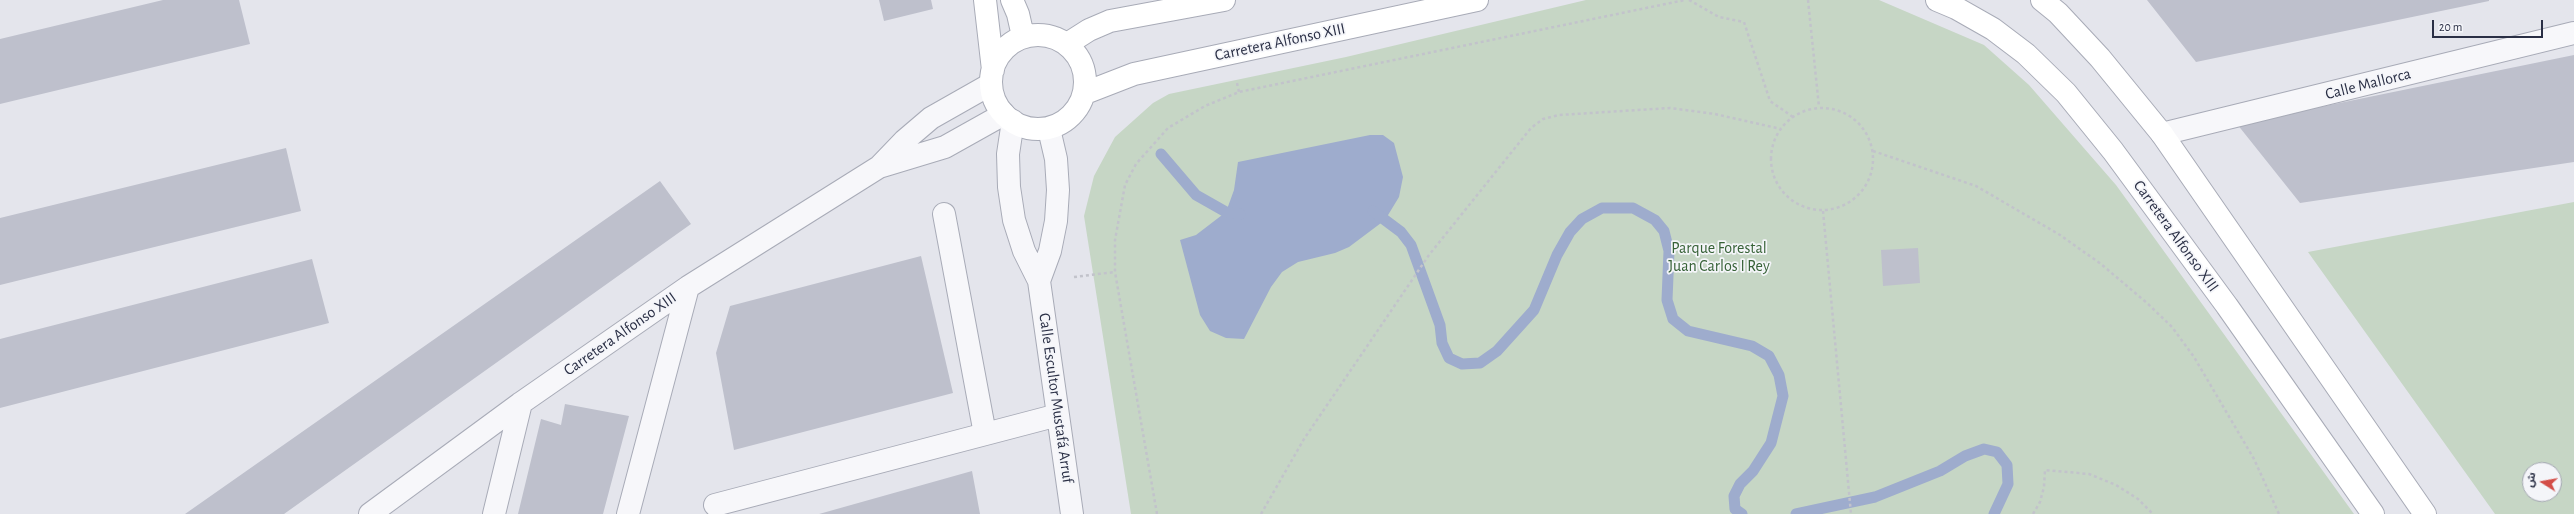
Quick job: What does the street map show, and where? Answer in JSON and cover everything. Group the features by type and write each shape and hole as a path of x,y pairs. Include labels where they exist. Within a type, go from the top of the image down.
{"main road":[{"path":"985,0 992,77 995,100 1008,118 1024,127 1049,129 1062,123 1077,110 1085,93 1086,79 1083,66 1076,54 1067,44 1046,36 1023,36 1010,43 999,55 992,77"},
{"path":"1012,0 1018,14 1023,36"},
{"path":"1067,44 1089,30 1110,22 1224,0"},
{"name":"Carretera Alfonso XIII","path":"1085,93 1134,74 1478,0"},
{"name":"Carretera Alfonso XIII","path":"1937,0 1956,8 1992,29 2026,54 2066,93 2113,151 2223,300 2373,514"},
{"path":"2042,0 2058,13 2100,58 2162,134 2426,514"}],"street":[{"name":"Calle Mallorca","path":"2162,134 2574,33"},
{"name":"Carretera Alfonso XIII","path":"370,514 521,403 688,287 879,167 904,141 931,118 992,77"},
{"name":"Carretera Alfonso XIII","path":"879,167 945,147 1008,118"},
{"name":"Calle Escultor Mustafá Arruf","path":"1008,118 1009,187 1014,220 1024,251 1039,281 1072,514"},
{"name":"Calle Escultor Mustafá Arruf","path":"1039,281 1050,251 1058,190 1056,159 1049,129"},
{"path":"944,214 985,434"},
{"path":"628,514 688,287"},
{"path":"494,514 521,403"},
{"path":"715,505 1058,415"}],"path":[{"path":"1157,514 1115,272 1119,210 1125,185 1136,164 1168,128 1205,106 1239,92 1685,0"},
{"path":"1689,0 1719,17 1744,22 1770,101 1793,117"},
{"path":"1808,0 1819,107"},
{"path":"1819,107 1834,109 1854,119 1869,137 1873,151 1873,169 1867,186 1856,199 1841,208 1823,211 1808,209 1793,202 1781,190 1773,176 1771,160 1772,149 1781,129 1793,117 1819,107"},
{"path":"1261,514 1304,439 1429,255 1516,144 1531,128 1543,119 1586,112 1670,108 1715,114 1781,129"},
{"path":"1873,151 1976,186 2060,235 2101,264 2147,303 2172,327 2194,357 2254,459 2279,514"},
{"path":"1823,211 1851,514"},
{"path":"1039,281 1115,272"},
{"path":"2033,514 2040,502 2044,487 2044,470 2089,474 2116,485 2138,499 2153,514"}],"green space":[{"name":"Parque Forestal Juan Carlos I Rey","path":"1586,0 1879,0 1984,45 2029,85 2116,185 2354,514 1131,514 1084,216 1094,176 1115,137 1153,103 1169,94 1346,57"},
{"path":"2574,202 2574,514 2495,514 2308,252"}],"water":[{"path":"1370,135 1383,135 1394,143 1403,177 1399,197 1385,220 1349,247 1335,253 1298,262 1282,272 1271,287 1244,339 1226,338 1210,331 1200,315 1180,240 1196,235 1226,212 1234,190 1238,162"}],"building":[{"path":"163,0 239,0 250,44 0,104 0,39"},
{"path":"879,0 931,0 933,9 884,21"},
{"path":"2147,0 2489,0 2489,1 2196,62"},
{"path":"2574,55 2574,162 2300,203 2237,124"},
{"path":"286,148 301,211 0,285 0,218"},
{"path":"660,181 691,224 284,514 185,514"},
{"path":"1918,248 1920,283 1883,286 1881,250"},
{"path":"921,256 953,393 734,450 716,353 730,306"},
{"path":"312,259 329,323 0,408 0,339"},
{"path":"565,404 629,416 603,514 518,514 541,419 561,425"},
{"path":"972,471 980,514 819,514"}],"waterway":[{"path":"1161,154 1196,195 1226,212 1240,214"},
{"path":"1373,211 1401,232 1411,245 1440,325 1442,343 1449,358 1462,364 1480,363 1497,351 1534,310 1557,255 1570,232 1582,219 1602,208 1633,208 1655,220 1664,231 1669,251 1667,300 1673,319 1688,331 1752,346 1769,356 1779,375 1783,396 1771,443 1753,471 1740,484 1734,496 1735,509 1742,514"},
{"path":"1796,514 1875,497 1940,471 1965,456 1984,449 1997,452 2007,465 2008,484 1994,514"}]}
